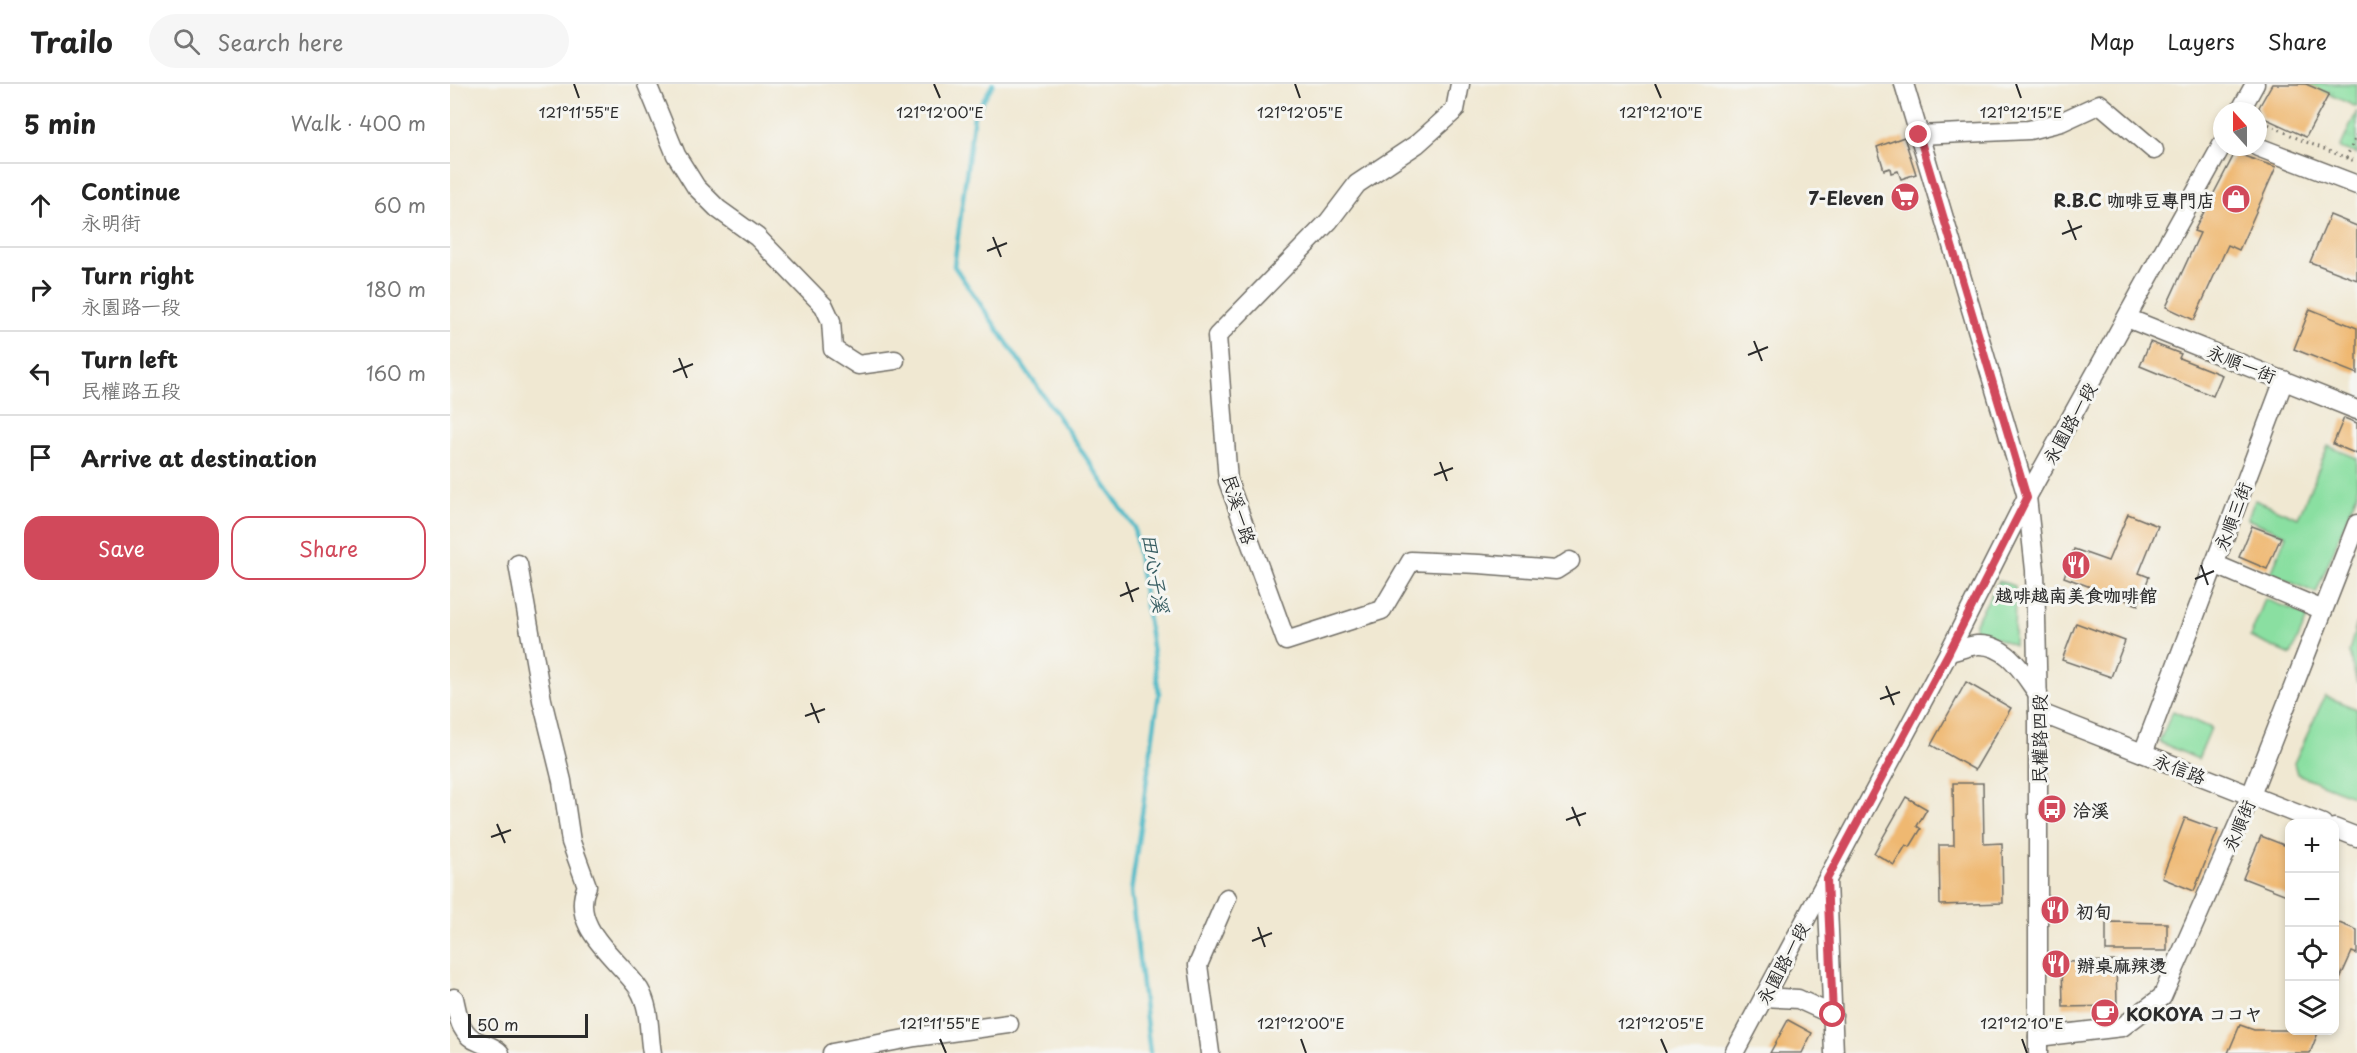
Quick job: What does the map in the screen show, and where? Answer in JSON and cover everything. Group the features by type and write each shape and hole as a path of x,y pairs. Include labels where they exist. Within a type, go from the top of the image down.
{"street":[{"path":"647,84 676,155 696,187 718,209 757,237 824,306 831,321 833,349 858,365 895,360"},
{"name":"民溪一路","path":"1460,84 1455,110 1417,144 1357,184 1329,221 1217,336 1228,482 1286,641 1382,610 1411,561 1556,570 1570,561"},
{"name":"民權路四段","path":"1904,84 2027,498 2035,570 2038,693 2038,1045"},
{"path":"2245,102 2255,84"},
{"path":"1919,135 2029,130 2061,122 2100,104 2154,150"},
{"path":"2267,150 2357,185"},
{"name":"永園路一段","path":"1734,1053 1949,652 2027,498 2216,156"},
{"name":"永順一街","path":"2127,318 2357,410"},
{"name":"永順三街","path":"2143,753 2284,380"},
{"name":"永順街","path":"2038,1045 2122,1027 2162,998 2251,795 2357,524"},
{"path":"518,564 542,700 562,781 571,842 587,886 582,896 583,906 596,940 639,989 648,1009 652,1053"},
{"path":"2214,564 2324,610"},
{"path":"1949,652 1979,645 1999,649 2016,662 2038,693"},
{"name":"永信路","path":"2038,712 2311,819"},
{"path":"2339,830 2357,837"},
{"path":"1827,879 1834,1053"},
{"path":"1210,1053 1198,965 1227,898"},
{"path":"1764,997 1798,999 1833,1015"},
{"path":"453,998 461,1027 477,1041 492,1046 500,1053"},
{"path":"832,1053 881,1043 1009,1024"}],"path":[{"path":"2267,123 2301,140 2357,162"},
{"path":"2346,158 2357,135"},
{"path":"2352,146 2357,148"}],"green space":[{"path":"2306,84 2357,84 2357,107"},
{"path":"2357,111 2357,154 2340,148"},
{"path":"2328,446 2357,458 2357,493 2316,593 2271,574 2286,535 2247,519 2255,500 2298,518"},
{"path":"1999,581 2015,586 2014,645 1989,635 1976,638 1975,623"},
{"path":"2265,599 2308,616 2291,655 2250,637"},
{"path":"2357,622 2357,683 2349,652"},
{"path":"2325,696 2357,709 2357,798 2297,774 2294,763"},
{"path":"2173,711 2211,728 2198,759 2159,742"}],"building":[{"path":"2272,84 2306,84 2329,94 2306,137 2267,119 2267,102 2262,102"},
{"path":"1904,137 1916,174 1901,179 1898,171 1891,173 1890,168 1884,170 1877,147"},
{"name":"R.B.C 咖啡豆專門店","path":"2233,156 2244,156 2276,167 2239,250 2228,245 2194,320 2166,307 2200,233 2194,231"},
{"path":"2330,215 2357,226 2357,280 2310,262"},
{"path":"2310,309 2357,328 2357,374 2294,349"},
{"path":"2150,342 2181,354 2179,358 2222,375 2213,396 2140,366"},
{"path":"2344,418 2357,423 2357,454 2333,444"},
{"path":"2128,514 2158,526 2139,573 2149,577 2138,605 2064,577 2074,549 2108,561"},
{"path":"2252,526 2281,537 2267,569 2239,557"},
{"path":"2076,623 2125,641 2111,677 2062,660"},
{"path":"1966,682 2011,708 1975,770 1931,745"},
{"path":"1953,783 1983,783 1984,844 2002,843 2003,903 1940,905 1939,845 1954,845"},
{"path":"1906,797 1927,809 1917,826 1921,829 1910,847 1906,845 1894,865 1874,853"},
{"path":"2185,818 2218,830 2194,891 2162,878"},
{"path":"2261,836 2285,845 2285,894 2243,878"},
{"path":"2106,922 2167,923 2167,951 2106,951"},
{"path":"2339,923 2357,930 2357,954 2352,952 2339,981"},
{"path":"2116,961 2117,1006 2063,1007 2062,962"},
{"path":"1788,1020 1812,1033 1802,1053 1770,1053"},
{"path":"2240,1025 2254,1030 2285,1030 2285,1035 2317,1035 2310,1053 2228,1053"}],"waterway":[{"name":"田心子溪","path":"993,84 974,115 954,266 1134,527 1159,693 1131,892 1150,1053"}],"place":[{"name":"7-Eleven","path":"1905,197"},
{"name":"R.B.C 咖啡豆專門店","path":"2236,199"},
{"name":"越啡越南美食咖啡館","path":"2076,565"},
{"name":"洽溪","path":"2052,809"},
{"name":"初旬","path":"2055,910"},
{"name":"辦桌麻辣燙","path":"2056,964"},
{"name":"KOKOYA ココヤ","path":"2105,1013"}],"route":[{"path":"1833,1015 1827,879 1949,652 2027,498 1919,135"}]}
